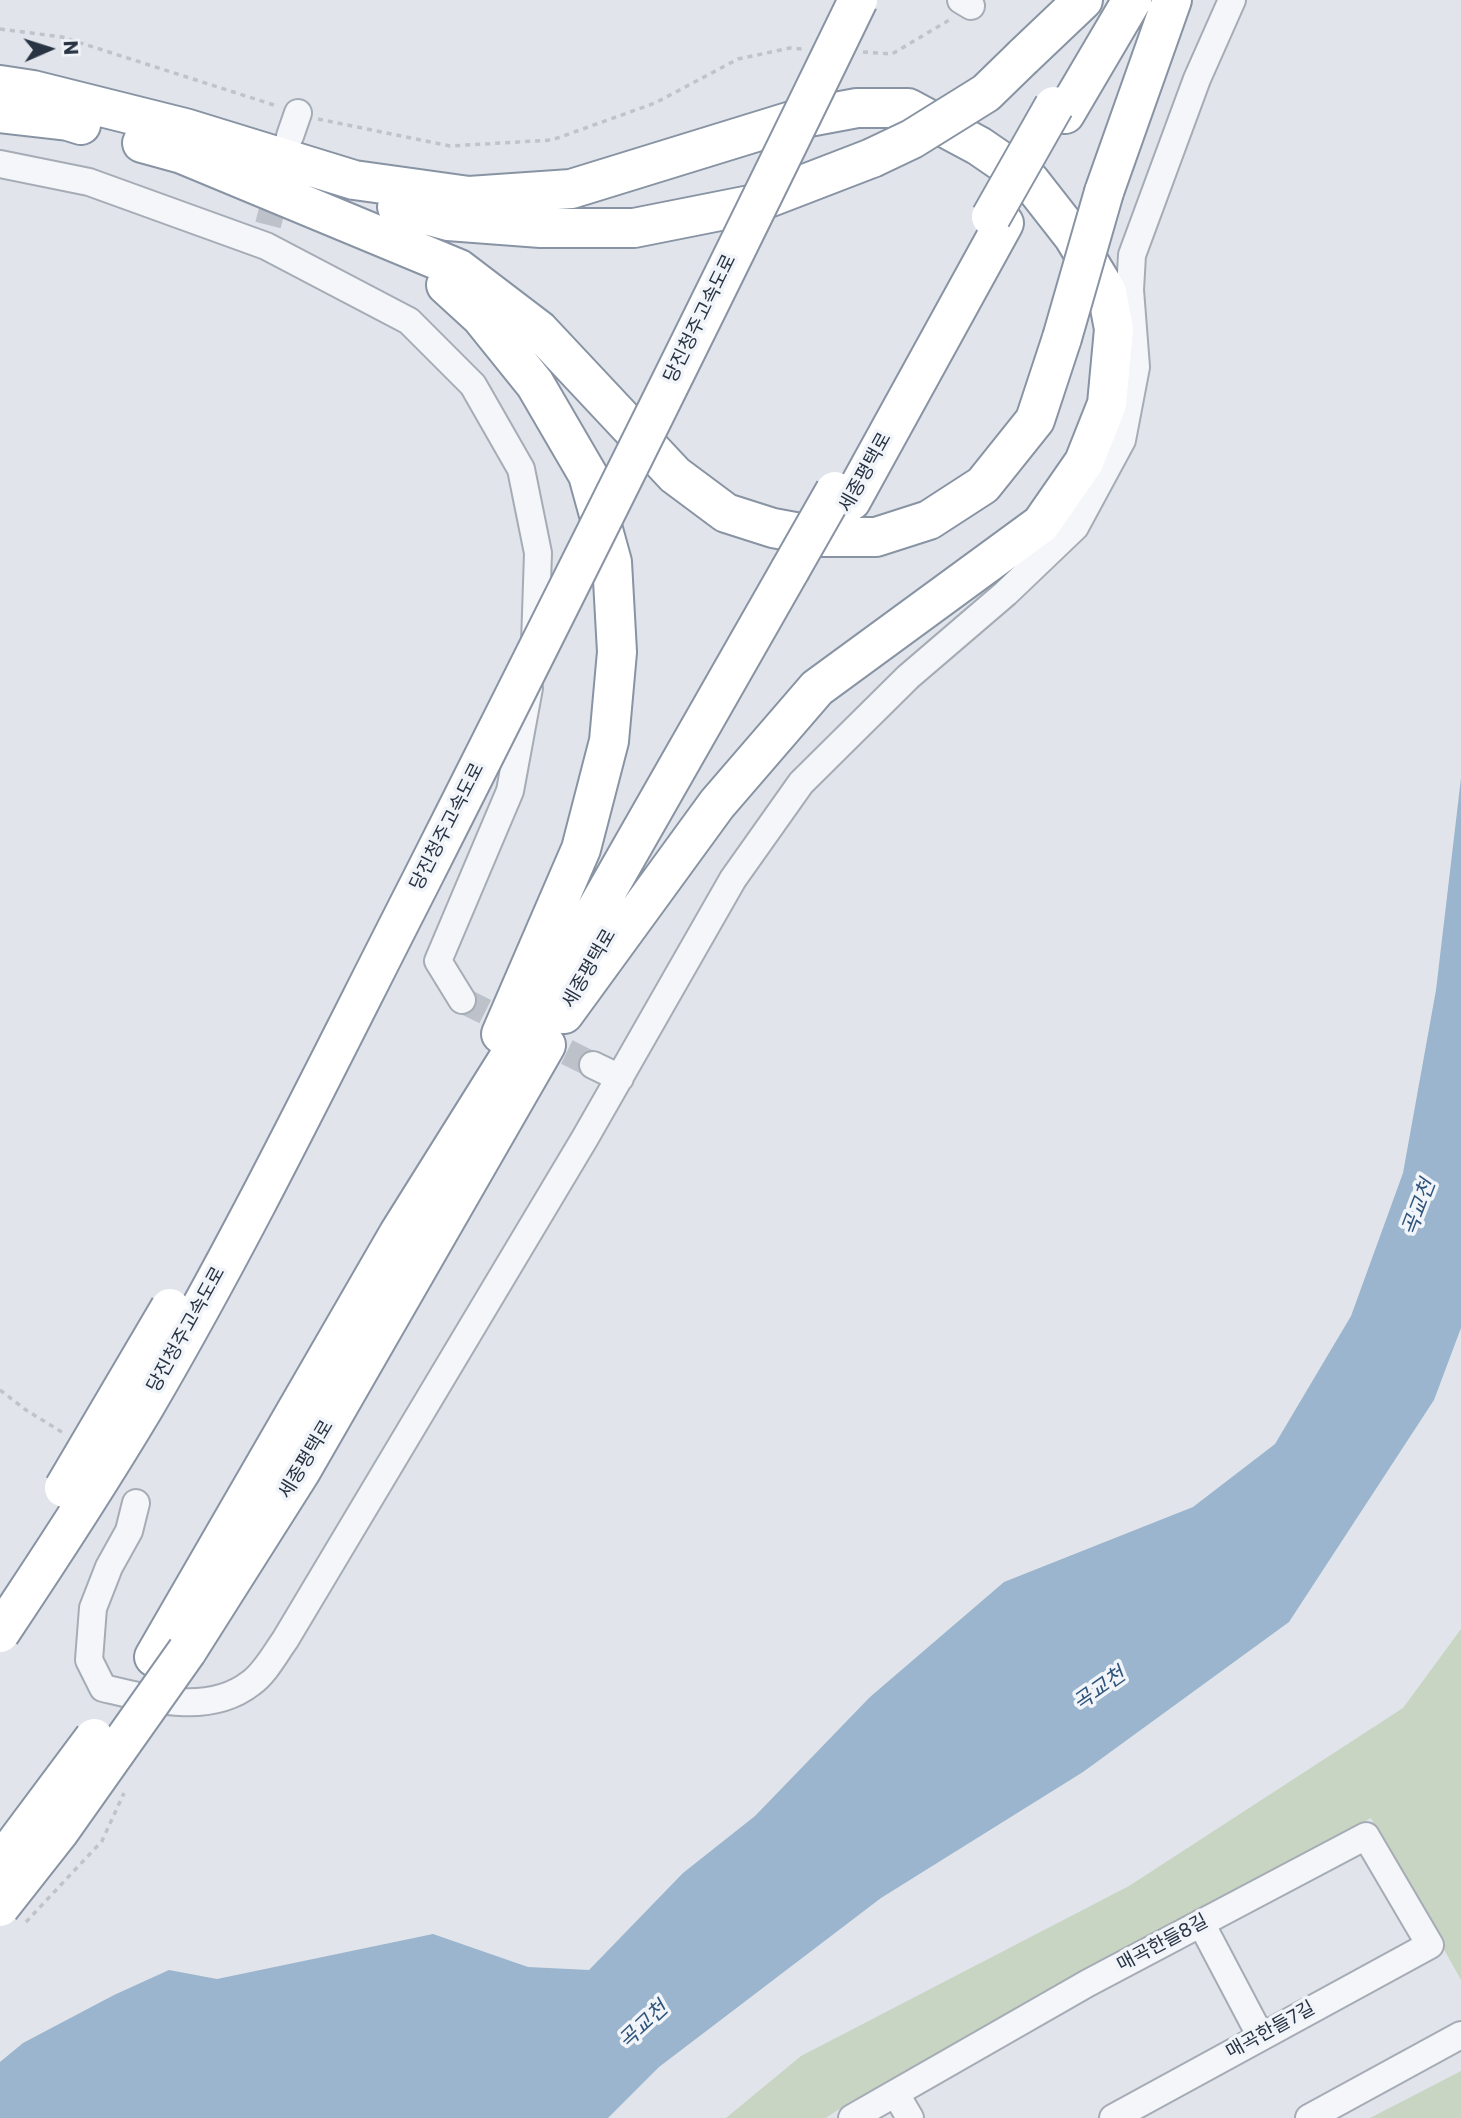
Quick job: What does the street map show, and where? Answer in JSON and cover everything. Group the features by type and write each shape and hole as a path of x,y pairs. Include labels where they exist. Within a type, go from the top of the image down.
{"highway":[{"name":"당진청주고속도로","path":"0,1587 128,1381 235,1189 634,402 831,0"},
{"name":"당진청주고속도로","path":"0,1633 144,1407 197,1314 280,1157 502,721 858,0"},
{"path":"185,128 352,195 449,220 541,228 634,228 750,205 872,158 912,139 986,93 1083,0"},
{"name":"세종평택로","path":"0,1907 59,1832 170,1654 399,1233 542,1003 799,574 1060,110 1115,0"},
{"name":"세종평택로","path":"1060,110 1132,0"},
{"path":"0,113 68,121 182,154 459,269 539,330 675,475 726,513 772,528 822,537 876,537 929,520 983,485 1035,420 1104,192 1172,0"},
{"path":"0,85 33,90 185,128 354,180 469,196 571,189 798,119 857,108 908,108 979,146 1030,180 1073,236 1107,292 1114,329 1107,404 1084,462 1041,524 817,688 717,804 564,1014"},
{"path":"325,212 430,270 481,317 535,384 588,475 612,562 617,652 610,741 581,849 449,1154"},
{"name":"세종평택로","path":"0,1864 170,1654 301,1471 686,802 799,574"}],"street":[{"path":"136,1503 129,1531 109,1567 93,1608 89,1660 103,1688 165,1702 224,1699 253,1682 285,1640 620,1078 733,879 801,783 908,677 1006,593 1074,527 1122,440 1136,367 1130,290 1132,255 1197,79 1232,0"},
{"path":"0,164 89,182 267,235 409,321 472,385 521,469 538,553 534,657 510,791 438,961 462,1000"},
{"path":"593,1065 620,1078"},
{"name":"매곡한들8길","path":"852,2118 1088,1983 1366,1836 1430,1945"},
{"path":"1201,1923 1261,2037"},
{"name":"매곡한들7길","path":"1113,2118 1430,1945"},
{"path":"1309,2118 1461,2035"},
{"path":"896,2094 910,2118"}],"path":[{"path":"854,52 892,54 966,3"},
{"path":"0,29 62,37 294,124 450,146 552,140 655,103 738,59 790,48 815,49"}],"green space":[{"path":"1461,1629 1461,1980 1371,1818 848,2103 826,2118 726,2118 801,2056 1129,1886 1403,1708"},
{"path":"1461,2071 1461,2118 1370,2118"}],"water":[{"name":"곡교천","path":"1461,778 1461,1328 1434,1400 1289,1622 1083,1772 881,1898 659,2067 608,2118 0,2118 0,2062 23,2043 114,1995 169,1970 217,1979 433,1934 528,1967 589,1970 683,1873 755,1816 870,1697 1004,1582 1193,1507 1275,1444 1351,1316 1403,1173 1436,990"}],"tunnel":[{"path":"268,225 280,179"},
{"path":"462,1000 593,1065"}]}
